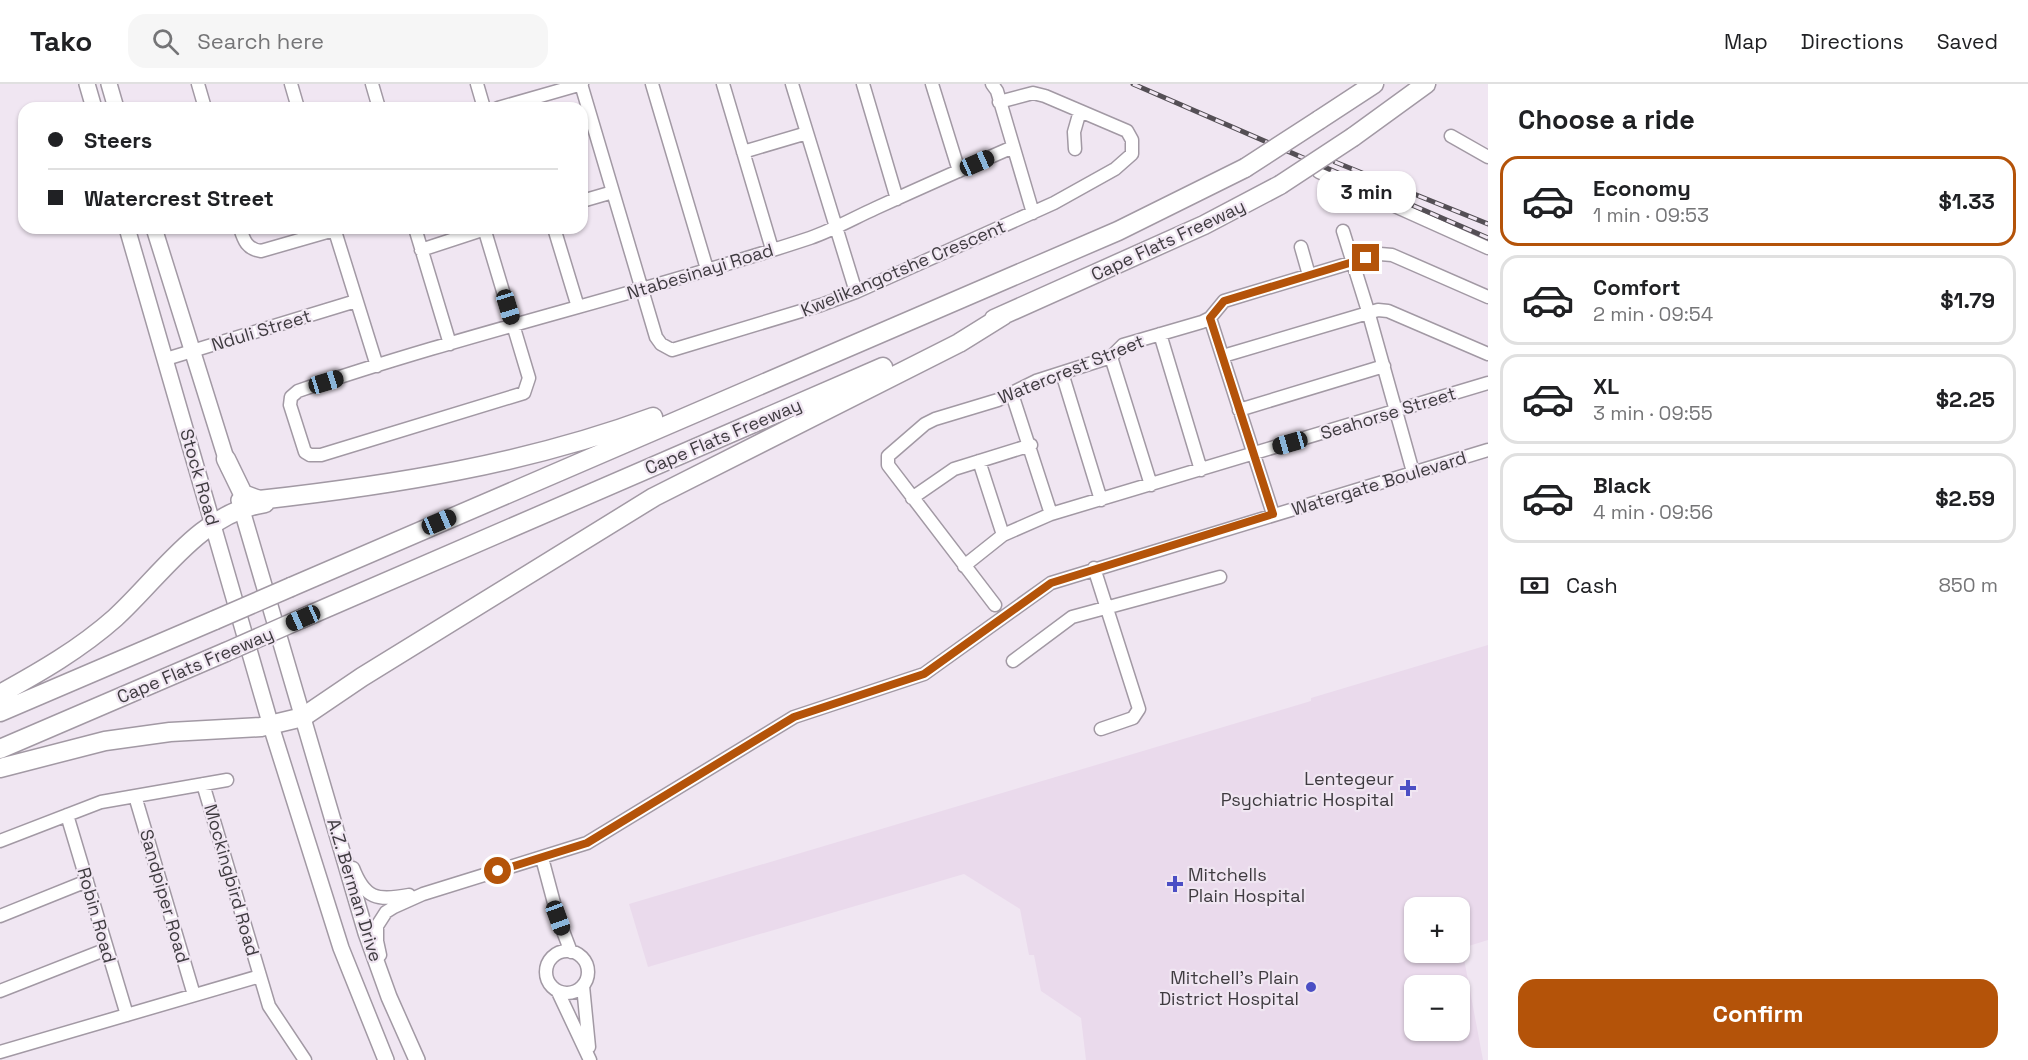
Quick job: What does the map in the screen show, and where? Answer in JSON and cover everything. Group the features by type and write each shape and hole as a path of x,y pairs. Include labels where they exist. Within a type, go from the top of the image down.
{"highway":[{"name":"Cape Flats Freeway","path":"0,712 757,384 1118,231 1245,168 1374,84"},
{"name":"Cape Flats Freeway","path":"0,750 1195,230 1280,184 1353,137 1426,84"},
{"path":"0,768 66,750 142,735 271,726 303,717 362,677 654,496 959,343 1004,315"},
{"path":"0,694 75,649 114,618 214,522 241,507 430,476 544,453 631,425 725,390 757,384"},
{"path":"226,459 243,494 259,500 430,476"}],"main road":[{"path":"87,84 92,102"},
{"path":"109,84 114,102"},
{"name":"Stock Road","path":"129,234 214,522 271,726"},
{"name":"Stock Road","path":"156,234 194,351 303,717"},
{"path":"241,507 227,528 229,550 249,622 256,671"},
{"name":"A.Z. Berman Drive","path":"303,717 366,933 389,997 417,1060"},
{"name":"A.Z. Berman Drive","path":"271,726 341,948 386,1060"}],"street":[{"path":"198,84 203,102"},
{"path":"291,84 296,102"},
{"path":"372,84 377,102"},
{"path":"477,84 482,102"},
{"path":"528,102 581,84 586,102"},
{"path":"652,84 707,269"},
{"path":"723,84 772,249"},
{"path":"792,84 856,292"},
{"path":"863,84 897,199"},
{"path":"933,84 958,171"},
{"path":"992,84 1033,213"},
{"path":"999,102 1033,93 1080,111 1074,132 1075,149"},
{"path":"588,108 642,288"},
{"name":"Kwelikangotshe Crescent","path":"642,288 656,337 661,344 672,350 821,305 856,292 1033,213 1115,169 1132,154 1132,140 1126,131 1080,111"},
{"path":"743,152 807,133"},
{"path":"1450,136 1488,157"},
{"name":"Ntabesinayi Road","path":"514,326 529,378 524,393 321,455 310,455 305,452 290,405 291,397 298,391 450,344 707,269 835,228 1013,147"},
{"path":"1319,172 1488,248"},
{"path":"588,199 613,192"},
{"path":"1342,231 1368,311 1413,472"},
{"path":"242,234 246,244 252,250 261,251 317,234"},
{"path":"336,234 377,366"},
{"path":"417,234 450,344"},
{"path":"422,250 469,234"},
{"path":"486,234 514,326"},
{"path":"556,234 578,308"},
{"path":"1301,247 1309,275"},
{"name":"Watercrest Street","path":"995,605 888,465 888,456 893,449 934,419 1012,394 1024,385 1110,357 1123,345 1210,318 1224,301 1380,254 1392,255 1488,297"},
{"name":"Nduli Street","path":"165,359 356,301"},
{"path":"1222,356 1368,311 1388,311 1488,354"},
{"path":"1210,318 1273,514"},
{"path":"1160,334 1201,470"},
{"path":"1110,357 1151,485"},
{"path":"1239,410 1383,366"},
{"path":"1062,373 1101,500"},
{"name":"Seahorse Street","path":"1254,454 1488,383"},
{"path":"1012,394 1031,445 1051,514"},
{"path":"912,498 954,469 1031,445"},
{"name":"Watergate Boulevard","path":"389,997 377,941 377,926 386,912 423,894 587,843 794,717 924,674 1051,583 1094,568 1488,450"},
{"path":"964,566 1003,535 1051,514 1254,454"},
{"path":"979,461 1003,535"},
{"path":"1094,568 1139,712 1133,718 1101,729"},
{"path":"1013,661 1064,622 1220,577"},
{"name":"Mockingbird Road","path":"0,841 101,802 227,780"},
{"name":"Mockingbird Road","path":"203,784 272,1012 305,1060"},
{"name":"Sandpiper Road","path":"135,796 194,995"},
{"name":"Watergate Boulevard","path":"331,811 358,880 365,890 373,896 385,899 423,894"},
{"name":"Robin Road","path":"68,814 127,1014"},
{"path":"542,858 558,918 571,952"},
{"path":"0,916 87,881"},
{"path":"558,918 557,940 546,970 546,977 548,983 558,992 590,1060"},
{"path":"0,992 107,949"},
{"path":"552,958 563,952 571,952 582,958 586,964 587,979 583,986 571,993 558,992"},
{"path":"0,1052 260,976"},
{"path":"583,986 590,1060"}],"shaded area":[{"name":"Mitchells Plain Hospital","path":"1488,645 1488,940 1470,946 1470,897 1404,897 1404,963 1465,963 1467,975 1404,975 1404,1041 1470,1041 1470,991 1483,1060 1086,1060 1081,1018 1041,991 1034,955 1029,955 1020,909 964,874 648,967 629,904 1311,701 1311,698"}],"railway":[{"path":"1133,84 1488,238"},
{"path":"1335,162 1488,224"}],"place":[{"name":"Lentegeur Psychiatric Hospital","path":"1408,788"},
{"name":"Mitchells Plain Hospital","path":"1175,884"},
{"name":"Mitchell's Plain District Hospital","path":"1311,987"}],"route":[{"path":"498,871 587,843 794,717 924,674 944,662 1051,583 1273,514 1210,318 1217,306 1224,301 1366,258"}]}
